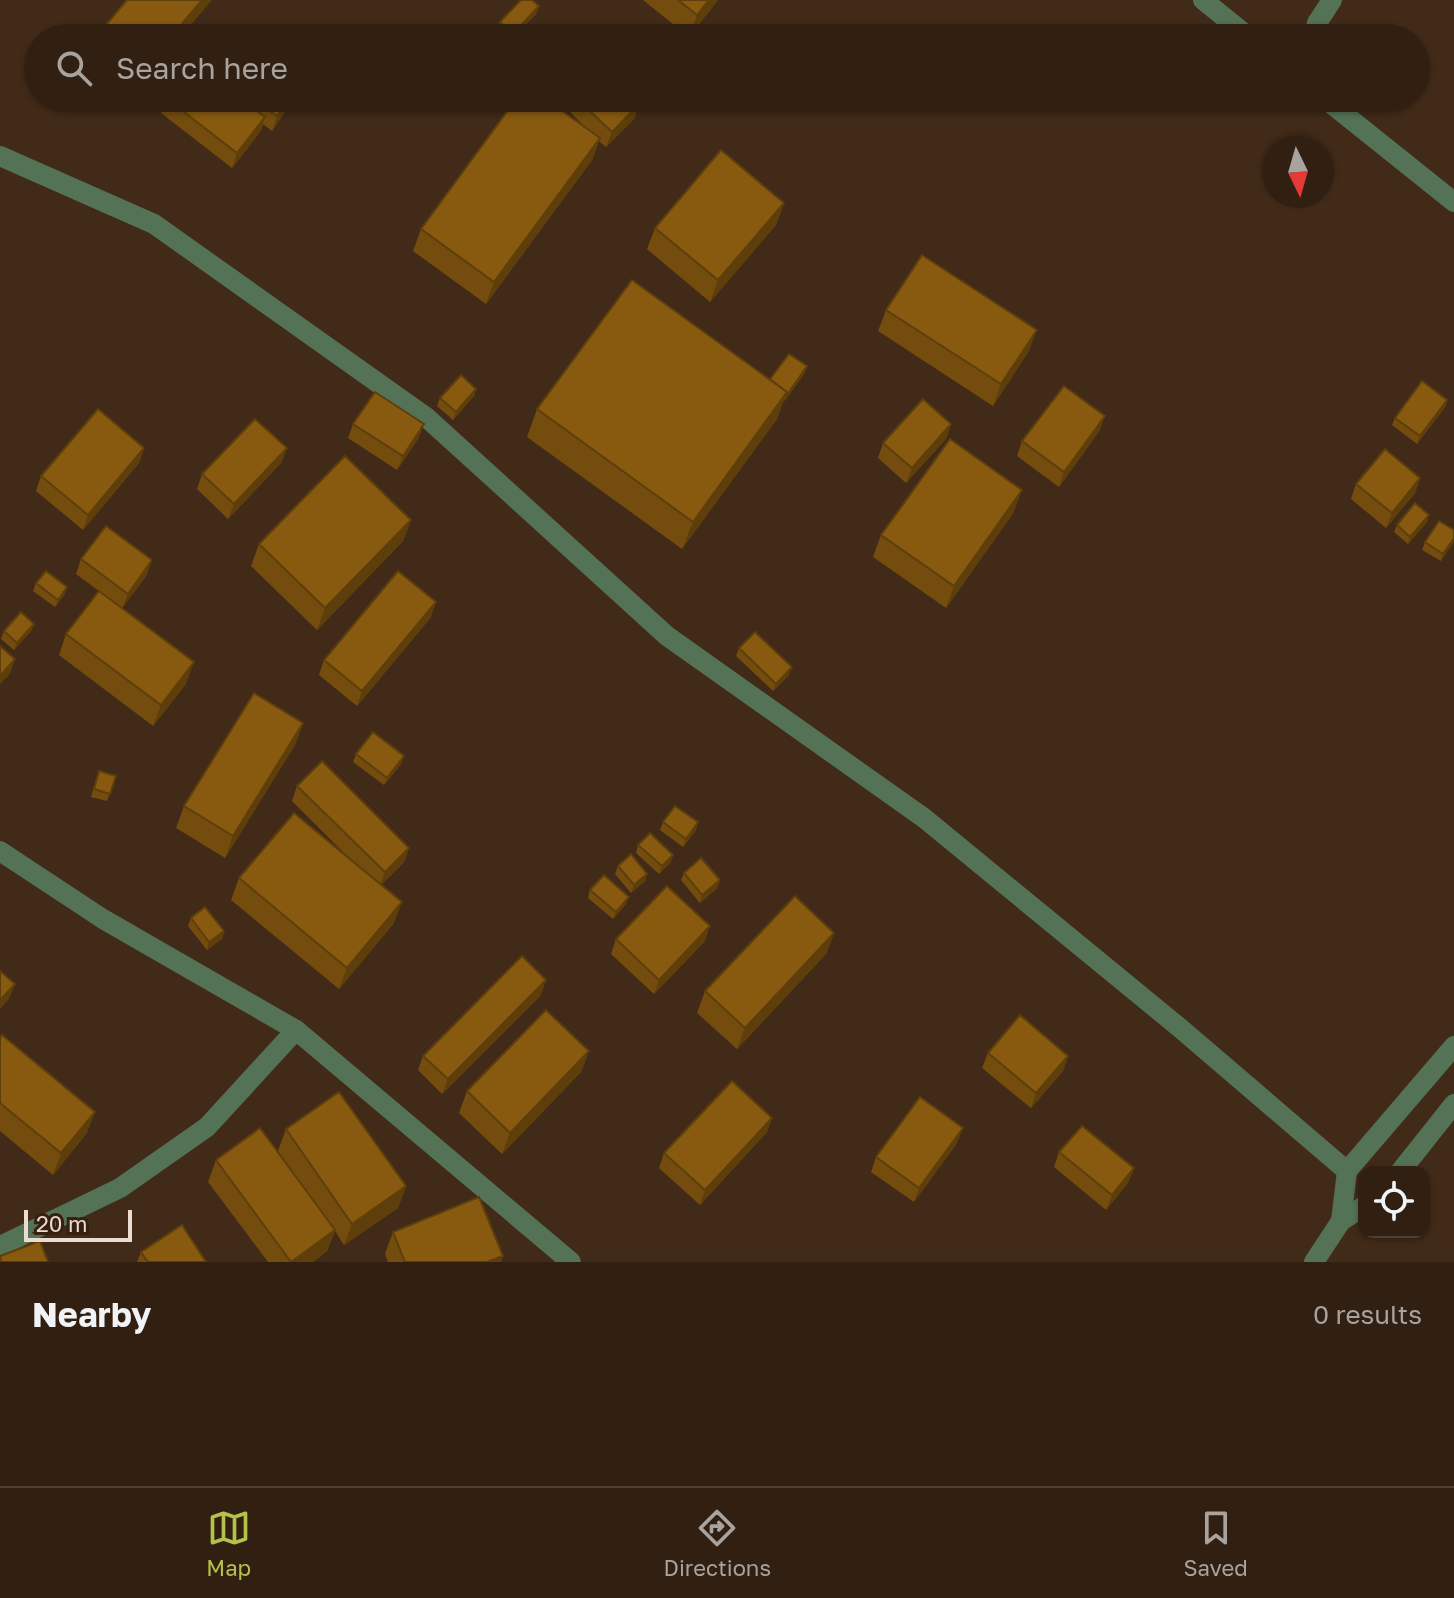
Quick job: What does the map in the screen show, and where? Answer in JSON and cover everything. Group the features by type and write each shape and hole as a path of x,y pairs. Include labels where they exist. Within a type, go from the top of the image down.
{"street":[{"path":"1203,0 1233,24"},
{"path":"1317,24 1332,0"},
{"path":"1342,112 1454,202"},
{"path":"0,156 154,224 426,417 667,636 924,818 1180,1028 1347,1171"},
{"path":"0,851 103,919 296,1030 571,1262"},
{"path":"0,1246 120,1188 207,1127 296,1030"},
{"path":"1341,1221 1347,1171 1454,1046"},
{"path":"1405,1166 1454,1104"},
{"path":"1314,1262 1341,1221 1358,1210"}],"building":[{"path":"127,0 202,0 182,24 107,24"},
{"path":"521,0 532,0 539,6 522,24 500,22"},
{"path":"678,0 709,0 697,15"},
{"path":"184,112 258,112 265,117 237,153"},
{"path":"507,112 564,112 600,138 494,282 421,229"},
{"path":"591,112 631,112 612,132"},
{"path":"721,150 784,203 718,280 655,228"},
{"path":"922,255 1037,330 1001,384 886,310"},
{"path":"632,280 787,392 693,522 537,409"},
{"path":"789,354 807,366 787,395 770,379"},
{"path":"461,375 476,389 456,412 440,398"},
{"path":"1422,381 1447,400 1420,436 1395,418"},
{"path":"1064,386 1105,416 1064,472 1022,441"},
{"path":"375,392 424,424 403,456 353,424"},
{"path":"923,399 951,424 912,468 883,443"},
{"path":"98,409 144,448 88,515 41,476"},
{"path":"255,419 287,448 234,504 202,474"},
{"path":"950,439 1022,490 954,586 881,535"},
{"path":"1385,449 1420,478 1392,513 1356,484"},
{"path":"345,456 411,520 325,608 259,544"},
{"path":"1415,503 1429,515 1410,537 1397,525"},
{"path":"1439,521 1454,530 1454,538 1443,554 1425,542"},
{"path":"106,526 152,560 128,594 81,559"},
{"path":"46,571 67,587 58,600 36,583"},
{"path":"398,571 436,602 362,691 324,660"},
{"path":"99,591 194,662 161,705 66,634"},
{"path":"21,612 34,624 17,643 4,631"},
{"path":"755,632 792,667 776,684 739,648"},
{"path":"0,646 15,659 0,676"},
{"path":"254,693 303,723 233,836 184,806"},
{"path":"373,732 404,756 387,778 356,754"},
{"path":"322,761 409,848 385,872 297,786"},
{"path":"99,771 116,776 110,794 94,789"},
{"path":"675,806 698,822 686,839 663,822"},
{"path":"294,813 402,902 347,968 239,878"},
{"path":"650,833 673,855 662,866 638,845"},
{"path":"631,854 647,874 634,885 618,866"},
{"path":"701,858 720,880 702,895 684,873"},
{"path":"604,875 629,897 616,912 590,890"},
{"path":"667,886 710,926 659,980 616,939"},
{"path":"795,896 834,933 745,1028 705,991"},
{"path":"205,907 224,931 209,942 191,918"},
{"path":"522,956 546,980 448,1079 423,1056"},
{"path":"0,971 15,984 0,1000"},
{"path":"546,1010 589,1051 510,1133 467,1091"},
{"path":"1020,1015 1068,1056 1036,1093 988,1053"},
{"path":"2,1035 95,1112 61,1153 0,1103"},
{"path":"732,1081 772,1118 705,1190 664,1153"},
{"path":"339,1092 406,1186 352,1224 286,1129"},
{"path":"920,1097 963,1128 919,1188 876,1157"},
{"path":"1082,1126 1134,1168 1112,1195 1059,1152"},
{"path":"260,1128 335,1230 291,1262 216,1160"},
{"path":"479,1197 503,1256 487,1262 405,1262 393,1232"},
{"path":"182,1225 206,1262 148,1262 141,1252"},
{"path":"40,1241 48,1262 1,1262 0,1256"}]}
